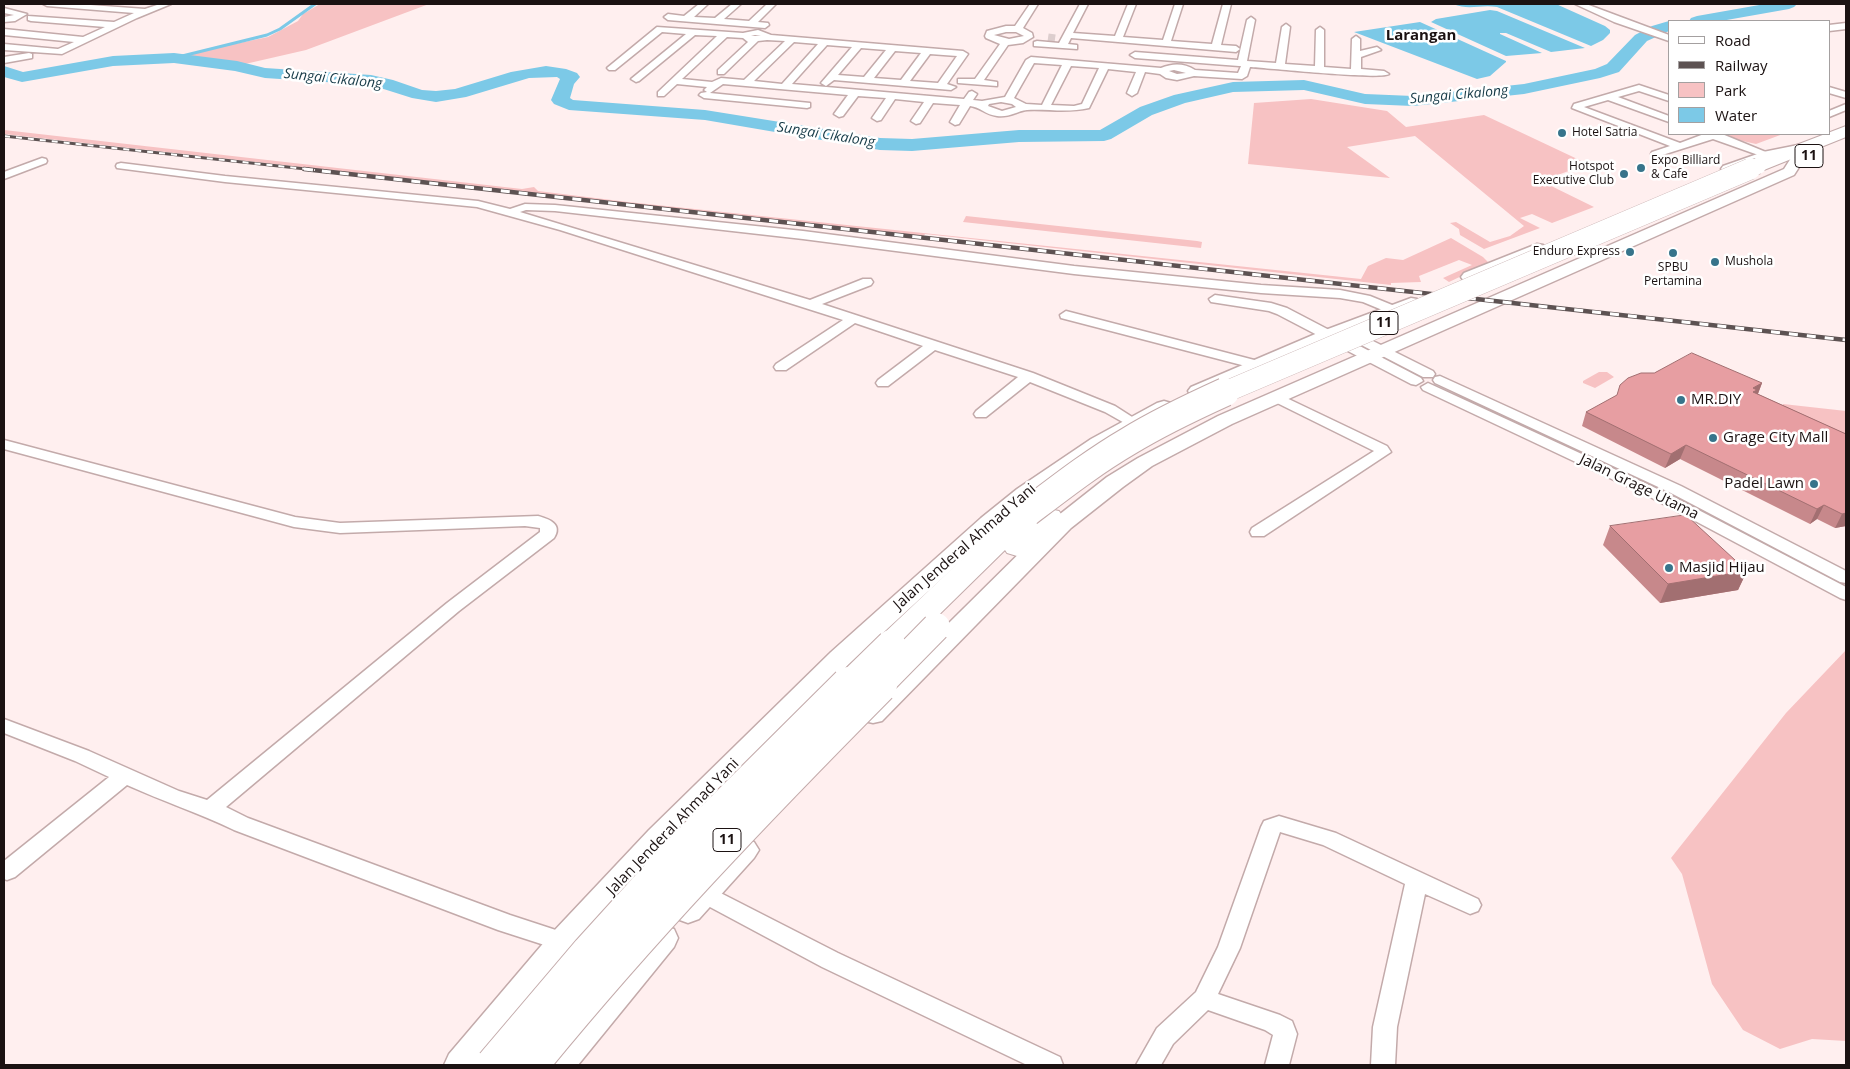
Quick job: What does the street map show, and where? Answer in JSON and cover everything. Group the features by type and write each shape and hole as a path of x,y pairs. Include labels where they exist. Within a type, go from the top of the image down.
{"highway":[{"name":"Jalan Jenderal Ahmad Yani","path":"1799,155 1846,131"},
{"name":"Jalan Jenderal Ahmad Yani","path":"1799,155 1846,142"},
{"name":"Jalan Jenderal Ahmad Yani","path":"494,1065 541,1007 650,884 743,789 1010,541 1049,517 1142,450 1193,421 1487,292 1761,159"},
{"name":"Jalan Jenderal Ahmad Yani","path":"530,1065 668,903 1010,541"}],"street":[{"path":"4,31 24,16 47,4 83,5 144,12"},
{"path":"114,9 126,4"},
{"path":"4,60 62,51 144,12 167,4"},
{"path":"687,18 704,4"},
{"path":"717,21 738,4"},
{"path":"751,24 772,4"},
{"path":"1018,29 1034,4"},
{"path":"1065,40 1084,4"},
{"path":"1118,39 1132,4"},
{"path":"1166,43 1179,4"},
{"path":"1216,47 1227,4"},
{"path":"1579,4 1642,30 1666,37"},
{"path":"4,11 24,16 115,25"},
{"path":"4,19 24,16"},
{"path":"668,17 769,25 761,37 721,72"},
{"path":"1006,29 1011,20"},
{"path":"1163,70 1174,79 1192,73 1242,76 1251,20"},
{"path":"1830,28 1846,26"},
{"path":"1280,67 1286,27"},
{"path":"612,68 658,29 745,36 746,39 761,37 792,39 963,54 951,83"},
{"path":"1029,37 1027,32 1018,29 994,31 989,35 993,39 1005,42 1029,37 1051,38 1065,40 1087,48"},
{"path":"1319,70 1320,30"},
{"path":"4,31 85,40"},
{"path":"694,32 640,77 676,79 714,85"},
{"path":"661,94 725,34"},
{"path":"746,84 792,39"},
{"path":"1037,44 1065,40 1118,39 1236,49"},
{"path":"1356,40 1356,73"},
{"path":"784,87 825,42"},
{"path":"955,122 1005,42"},
{"path":"858,45 832,77 820,90 804,108 704,95 721,81 746,84 784,87 820,90 855,93 892,96 930,100 982,104 991,100 1009,99 1018,102 1022,107"},
{"path":"4,47 51,52"},
{"path":"867,80 892,48"},
{"path":"1356,57 1377,50"},
{"path":"904,83 927,51"},
{"path":"1130,68 1135,52 1244,64 1384,74"},
{"path":"1356,57 1366,60"},
{"path":"1009,99 1013,85 1031,60 1163,70 1180,67 1189,69 1192,73"},
{"path":"1045,108 1068,63"},
{"path":"982,104 985,110 999,117 1018,111 1022,107 1074,109 1086,106 1105,66"},
{"path":"1132,93 1142,69"},
{"path":"832,77 904,83 951,83 976,86 994,84"},
{"path":"1668,98 1639,88 1576,106 1679,146"},
{"path":"1830,90 1846,95"},
{"path":"839,114 855,93"},
{"path":"877,118 892,96"},
{"path":"1608,97 1668,119"},
{"path":"916,121 930,100"},
{"path":"1830,114 1846,107"},
{"path":"1656,154 1710,135"},
{"path":"1715,135 1761,159"},
{"name":"Jalan Jenderal Ahmad Yani","path":"461,1065 563,942 659,838 840,658 989,523 1065,464 1133,422 1257,365 1691,185 1761,159 1799,155"},
{"name":"Jalan Jenderal Ahmad Yani","path":"558,1065 651,950 837,749 1063,523 1115,482 1145,462 1185,440 1276,397 1789,172 1799,155"},
{"path":"5,174 42,161"},
{"path":"121,166 225,179 467,202 511,212 810,305 931,346 1028,376 1110,409 1133,422"},
{"path":"511,212 525,207 555,208 804,236 1074,270 1261,289 1340,294 1366,299 1392,310"},
{"path":"1524,254 1520,259 1532,268 1549,273 1563,271"},
{"path":"810,305 867,282"},
{"name":"Jalan Grage Utama","path":"1215,299 1270,307 1335,333 1433,383 1571,448 1846,594"},
{"path":"1066,315 1257,365"},
{"path":"781,367 853,319"},
{"path":"883,383 931,346"},
{"path":"981,414 1028,376"},
{"path":"1258,532 1383,452 1382,449 1276,397"},
{"path":"4,444 294,522 340,528 525,521 538,521 548,525 548,534 453,607 210,809"},
{"name":"Jalan Grage Utama","path":"1571,448 1675,489 1846,578"},
{"path":"4,726 82,756 124,776 210,809 241,824 506,923 563,942"},
{"path":"7,871 124,776"},
{"path":"1148,1065 1165,1036 1204,999 1229,948 1271,827 1278,824 1329,839 1470,905"},
{"path":"1383,1065 1385,1027 1417,880"},
{"path":"703,893 830,960 1051,1065"},
{"path":"522,990 525,1016 538,1027 558,1032 573,1028 596,1016"},
{"path":"1204,999 1272,1022 1284,1029 1285,1034 1277,1065"}],"green space":[{"path":"320,4 429,4 306,50 245,64 184,57 191,53 268,37 298,21 303,14"},
{"path":"1311,99 1387,111 1406,127 1484,115 1588,164 1541,181 1594,207 1552,223 1532,214 1520,218 1540,228 1484,249 1460,235 1459,229 1450,223 1456,222 1490,242 1510,236 1524,226 1415,136 1347,147 1390,178 1248,164 1254,103"},
{"path":"4,130 522,189 534,187 538,191 628,202 1361,279 1368,266 1386,258 1403,260 1451,238 1483,257 1489,263 1449,282 1443,278 1472,265 1459,260 1419,276 1421,282 1391,283 1391,285 925,234 924,236 913,235 4,134"},
{"path":"1730,135 1780,135 1756,144 1725,137"},
{"path":"966,216 1202,242 1201,248 963,222"},
{"path":"1599,372 1607,372 1614,377 1595,388 1583,383 1583,381"},
{"path":"1783,404 1846,411 1846,451 1776,418"},
{"path":"1846,650 1846,1041 1812,1039 1780,1049 1743,1030 1712,984 1682,874 1671,858 1786,713"}],"water":[{"path":"1453,4 1556,4 1605,26 1610,30 1610,33 1603,40 1591,46 1497,7 1465,7"},
{"path":"1490,10 1497,11 1585,48 1551,52 1506,33 1500,33 1542,53 1506,56 1431,22 1436,19"},
{"path":"1420,22 1506,62 1490,76 1477,79 1354,32"}],"building":[{"name":"Grage City Mall","path":"1692,353 1762,383 1753,388 1757,390 1753,392 1846,434 1846,513 1842,514 1824,505 1817,509 1686,445 1671,454 1586,412 1617,395 1620,385 1628,378 1641,373 1654,373"},
{"path":"1686,515 1747,571 1668,584 1610,526"}],"waterway":[{"path":"174,58 267,35 280,29 315,4"},
{"name":"Sungai Cikalong","path":"1702,20 1789,4"},
{"name":"Sungai Cikalong","path":"4,71 22,77 113,61 174,58 237,66 256,72 371,80 418,94 436,97 460,93 529,73 560,72 571,77 566,83 560,100 569,105 705,115 880,144 912,145 1019,136 1104,135 1146,111 1180,99 1233,87 1304,85 1365,99 1413,101 1524,89 1600,73 1613,68 1641,38 1668,26"}],"tunnel":[{"path":"1048,38 1055,39"}],"railway":[{"path":"4,136 315,170"},
{"path":"304,169 1846,340"}],"place":[{"name":"Hotel Satria","path":"1562,133"},
{"name":"Expo Billiard & Cafe","path":"1641,168"},
{"name":"Hotspot Executive Club","path":"1624,174"},
{"name":"Enduro Express","path":"1630,252"},
{"name":"SPBU Pertamina","path":"1673,253"},
{"name":"Mushola","path":"1715,262"},
{"name":"MR.DIY","path":"1681,400"},
{"name":"Grage City Mall","path":"1713,438"},
{"name":"Padel Lawn","path":"1814,484"},
{"name":"Masjid Hijau","path":"1669,568"}],"district":[{"name":"Larangan","path":"1421,36"}]}
